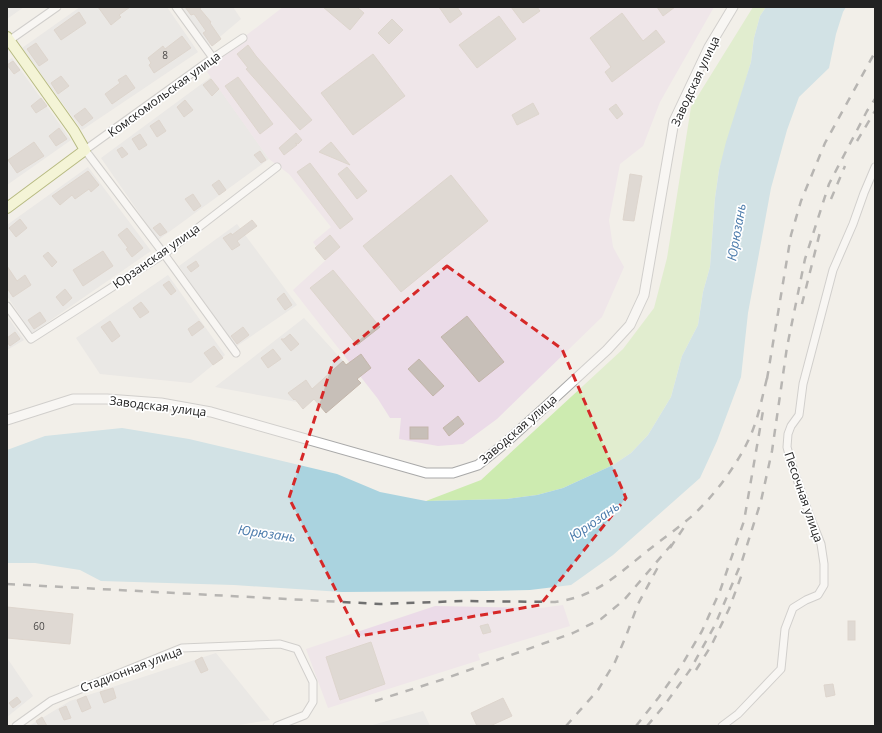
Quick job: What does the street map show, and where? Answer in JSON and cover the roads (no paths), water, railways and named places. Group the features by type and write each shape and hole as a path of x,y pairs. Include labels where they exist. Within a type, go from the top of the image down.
{"main road":[{"path":"7,208 85,150 74,131 8,40"}],"street":[{"path":"8,40 57,7"},
{"path":"176,7 213,58"},
{"name":"Заводская улица","path":"7,420 73,399 107,399 153,403 211,412 426,473 453,473 478,464 503,445 608,350 630,325 644,295 674,121 709,47 733,7"},
{"name":"Комскомольская улица","path":"85,150 213,58 244,38"},
{"path":"85,150 164,254 236,353"},
{"name":"Юрзанская улица","path":"7,306 31,339 164,254 277,167"},
{"name":"Песочная улица","path":"722,726 738,714 781,669 785,629 793,608 818,595 824,585 824,564 821,544 808,514 791,462 787,447 788,434 791,426 799,415 803,384 833,270 875,167"},
{"name":"Стадионная улица","path":"16,726 51,701 182,648 280,644 297,649 313,682 313,702 305,715 277,726"}],"water":[{"name":"Юрюзань","path":"766,7 846,7 836,34 829,68 799,97 787,130 771,188 748,313 741,377 717,441 700,478 613,555 571,585 530,590 485,591 342,592 234,585 101,581 80,570 35,563 7,563 7,450 45,436 122,428 189,439 337,474 380,492 426,501 507,499 537,495 563,488 613,465 631,453 648,435 671,397 682,356 698,325 703,292 710,267 715,198 719,170 726,142 751,62 754,38 760,16"}],"railway":[{"path":"767,379 791,235 801,201 825,143 875,52"},
{"path":"647,726 690,670 715,625 742,561 761,501 772,451 787,347 805,259 829,184 867,111 875,99"},
{"path":"857,141 875,111"},
{"path":"831,199 845,166"},
{"path":"802,304 820,232"},
{"path":"7,584 380,604 463,601 555,602 569,599 593,590 615,577 686,521 708,500 729,473 742,453 751,435 757,418 768,374"},
{"path":"636,726 683,663 702,631 720,591 744,521 763,411"},
{"path":"670,548 687,523"},
{"path":"375,701 441,680 573,633 601,619 624,600 672,544"},
{"path":"566,726 598,690 615,662 638,604 658,567"},
{"path":"696,670 711,646 729,609 742,574"}]}
